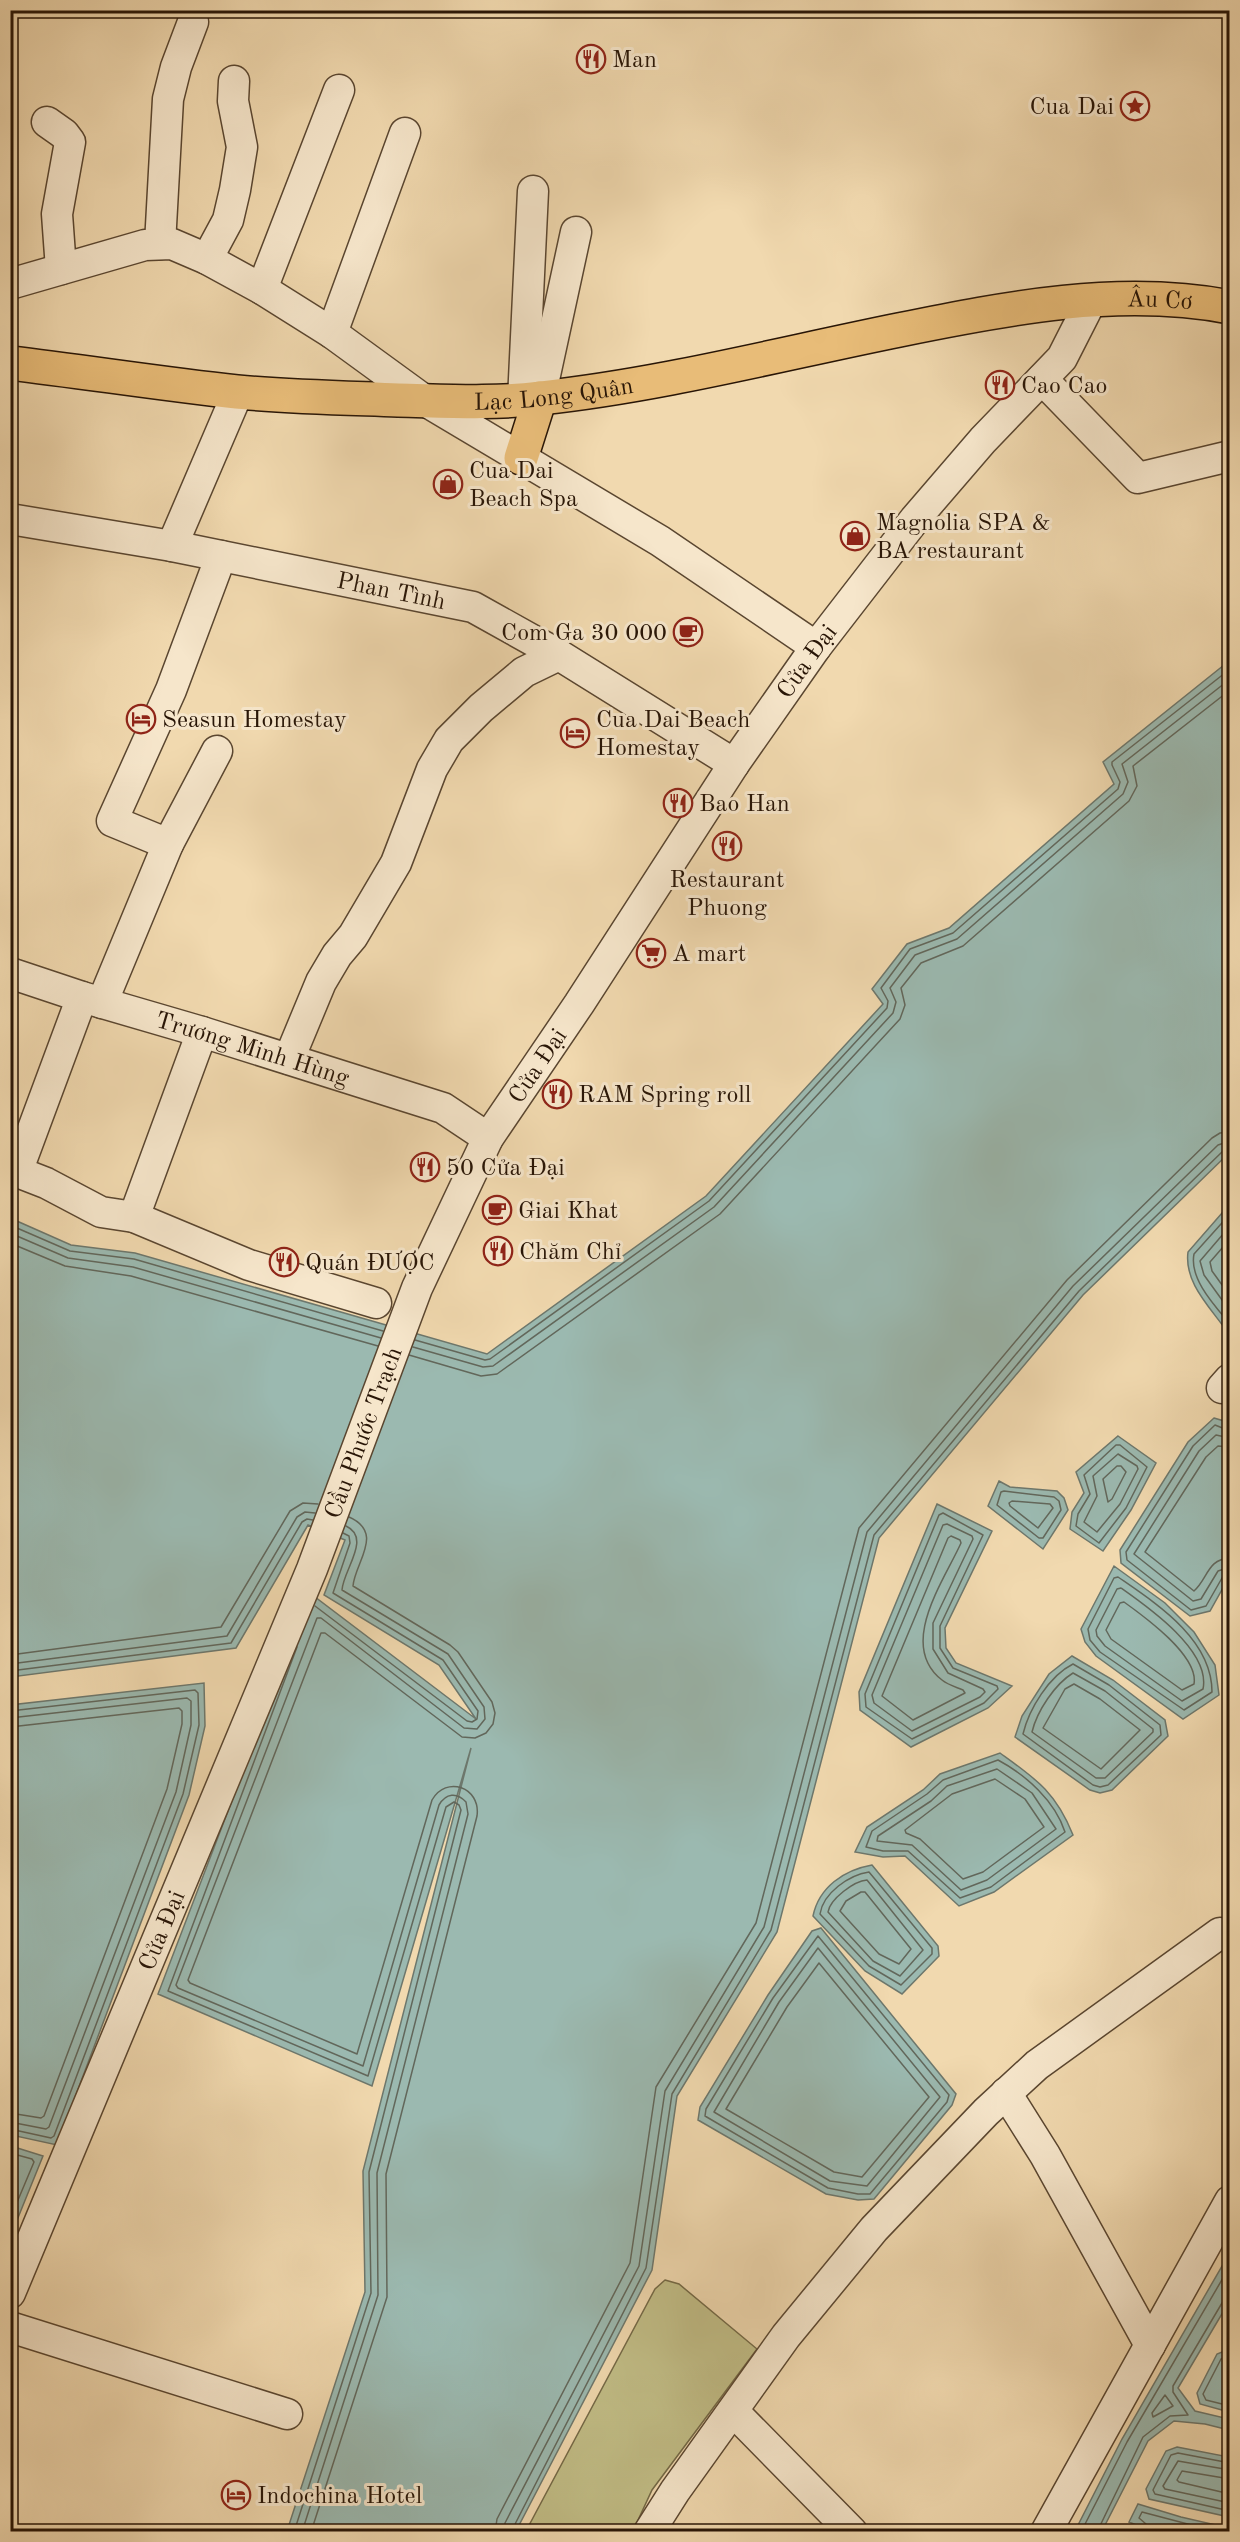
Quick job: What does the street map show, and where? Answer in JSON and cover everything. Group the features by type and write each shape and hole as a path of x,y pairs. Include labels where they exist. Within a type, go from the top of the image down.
{"main road":[{"name":"Âu Cơ","path":"1091,301 1142,298 1201,302 1230,307"},
{"name":"Lạc Long Quân","path":"10,363 238,392 488,403 532,399 682,375 956,318 1091,301"},
{"path":"521,458 532,399"}],"street":[{"path":"160,244 168,99 176,67 193,21"},
{"path":"207,259 228,220 242,147 233,101 234,81"},
{"path":"262,289 339,90"},
{"path":"47,122 64,134 70,142 57,214 61,269"},
{"path":"332,333 405,134"},
{"path":"532,399 533,191"},
{"path":"532,399 576,232"},
{"path":"10,284 145,245 172,244 207,259 262,289 332,333 424,400 660,541 816,647"},
{"name":"Cửa Đại","path":"414,1296 488,1138 579,1004 734,764 816,647 915,519 984,440 1062,358 1091,301"},
{"path":"1042,379 1138,478 1230,456"},
{"path":"172,546 238,392"},
{"name":"Phan Tình","path":"10,519 172,546 473,607 559,655 734,764"},
{"path":"168,844 112,821 171,690 221,556"},
{"path":"289,1059 321,982 337,955 353,936 396,863 432,769 449,740 481,708 524,672 559,655"},
{"path":"217,751 168,844 92,1000 14,1171 46,1184 101,1212 134,1216 249,1266 376,1303"},
{"name":"Trương Minh Hùng","path":"10,973 443,1108 488,1138"},
{"path":"134,1216 202,1032"},
{"name":"Cầu Phước Trạch","path":"312,1569 414,1296"},
{"name":"Cửa Đại","path":"10,2293 312,1569"},
{"path":"649,2532 675,2491 786,2336 874,2229 1006,2092 1036,2065 1220,1933"},
{"path":"1006,2092 1045,2155 1150,2344"},
{"path":"1046,2532 1230,2201"},
{"path":"10,2327 287,2414"},
{"path":"733,2411 852,2532"}],"shaded area":[{"path":"665,2280 679,2284 757,2349 652,2490 633,2531 526,2531 655,2289"}],"water":[{"path":"1229,661 1229,1153 1083,1295 879,1538 777,1932 677,2096 652,2270 516,2531 287,2531 365,2292 363,2171 471,1748 372,2086 158,1994 311,1594 476,1719 439,1665 324,1595 345,1540 308,1525 236,1648 11,1677 10,1218 71,1245 135,1253 487,1354 706,1196 883,1004 872,989 907,944 949,928 1114,784 1103,762"},
{"path":"1229,1205 1229,1330 1226,1330 1205,1303 1194,1284 1188,1263 1188,1252"},
{"path":"1214,1418 1224,1421 1229,1427 1229,1577 1210,1611 1190,1616 1121,1563 1120,1550 1188,1442"},
{"path":"1118,1436 1156,1463 1131,1510 1103,1551 1070,1529 1072,1512 1084,1493 1076,1472"},
{"path":"999,1481 1010,1487 1057,1491 1064,1498 1068,1510 1043,1549 988,1506"},
{"path":"937,1504 992,1531 945,1628 946,1648 956,1663 1012,1686 988,1708 911,1747 860,1710 859,1692"},
{"path":"1114,1566 1165,1603 1194,1632 1215,1665 1219,1695 1183,1719 1096,1656 1085,1642 1081,1629"},
{"path":"1072,1656 1113,1680 1165,1720 1168,1736 1112,1790 1100,1793 1090,1790 1015,1737 1022,1716 1049,1674"},
{"path":"204,1683 205,1726 189,1795 57,2145 11,2135 10,1705"},
{"path":"1000,1753 1044,1788 1059,1808 1073,1835 994,1892 959,1906 905,1856 883,1857 855,1852 867,1827 923,1790 940,1774"},
{"path":"872,1865 938,1946 939,1956 902,1994 865,1971 813,1916 827,1888 852,1871"},
{"path":"821,1928 956,2094 952,2105 874,2199 858,2200 826,2194 698,2120 700,2107 768,1995 812,1931"},
{"path":"10,2146 43,2156 11,2235"},
{"path":"1229,2254 1229,2302 1178,2388 1195,2411 1229,2419 1229,2430 1205,2424 1174,2421 1148,2441 1102,2531 1075,2531 1122,2439"},
{"path":"1230,2350 1229,2412 1200,2404 1197,2393 1217,2354"},
{"path":"1177,2447 1229,2457 1229,2517 1149,2499 1146,2489 1166,2451"},
{"path":"1138,2504 1229,2528 1229,2531 1140,2531 1141,2527 1129,2522"}],"place":[{"name":"Man","path":"591,59"},
{"name":"Cua Dai","path":"1135,106"},
{"name":"Cao Cao","path":"1000,385"},
{"name":"Cua Dai Beach Spa","path":"448,484"},
{"name":"Magnolia SPA & BA restaurant","path":"855,536"},
{"name":"Com Ga 30 000","path":"688,632"},
{"name":"Seasun Homestay","path":"141,719"},
{"name":"Cua Dai Beach Homestay","path":"575,733"},
{"name":"Bao Han","path":"678,803"},
{"name":"Restaurant Phuong","path":"727,846"},
{"name":"A mart","path":"651,953"},
{"name":"RAM Spring roll","path":"557,1094"},
{"name":"50 Cửa Đại","path":"425,1167"},
{"name":"Giai Khat","path":"497,1210"},
{"name":"Chăm Chỉ","path":"498,1251"},
{"name":"Quán ĐƯỢC","path":"284,1262"},
{"name":"Indochina Hotel","path":"236,2495"}]}
